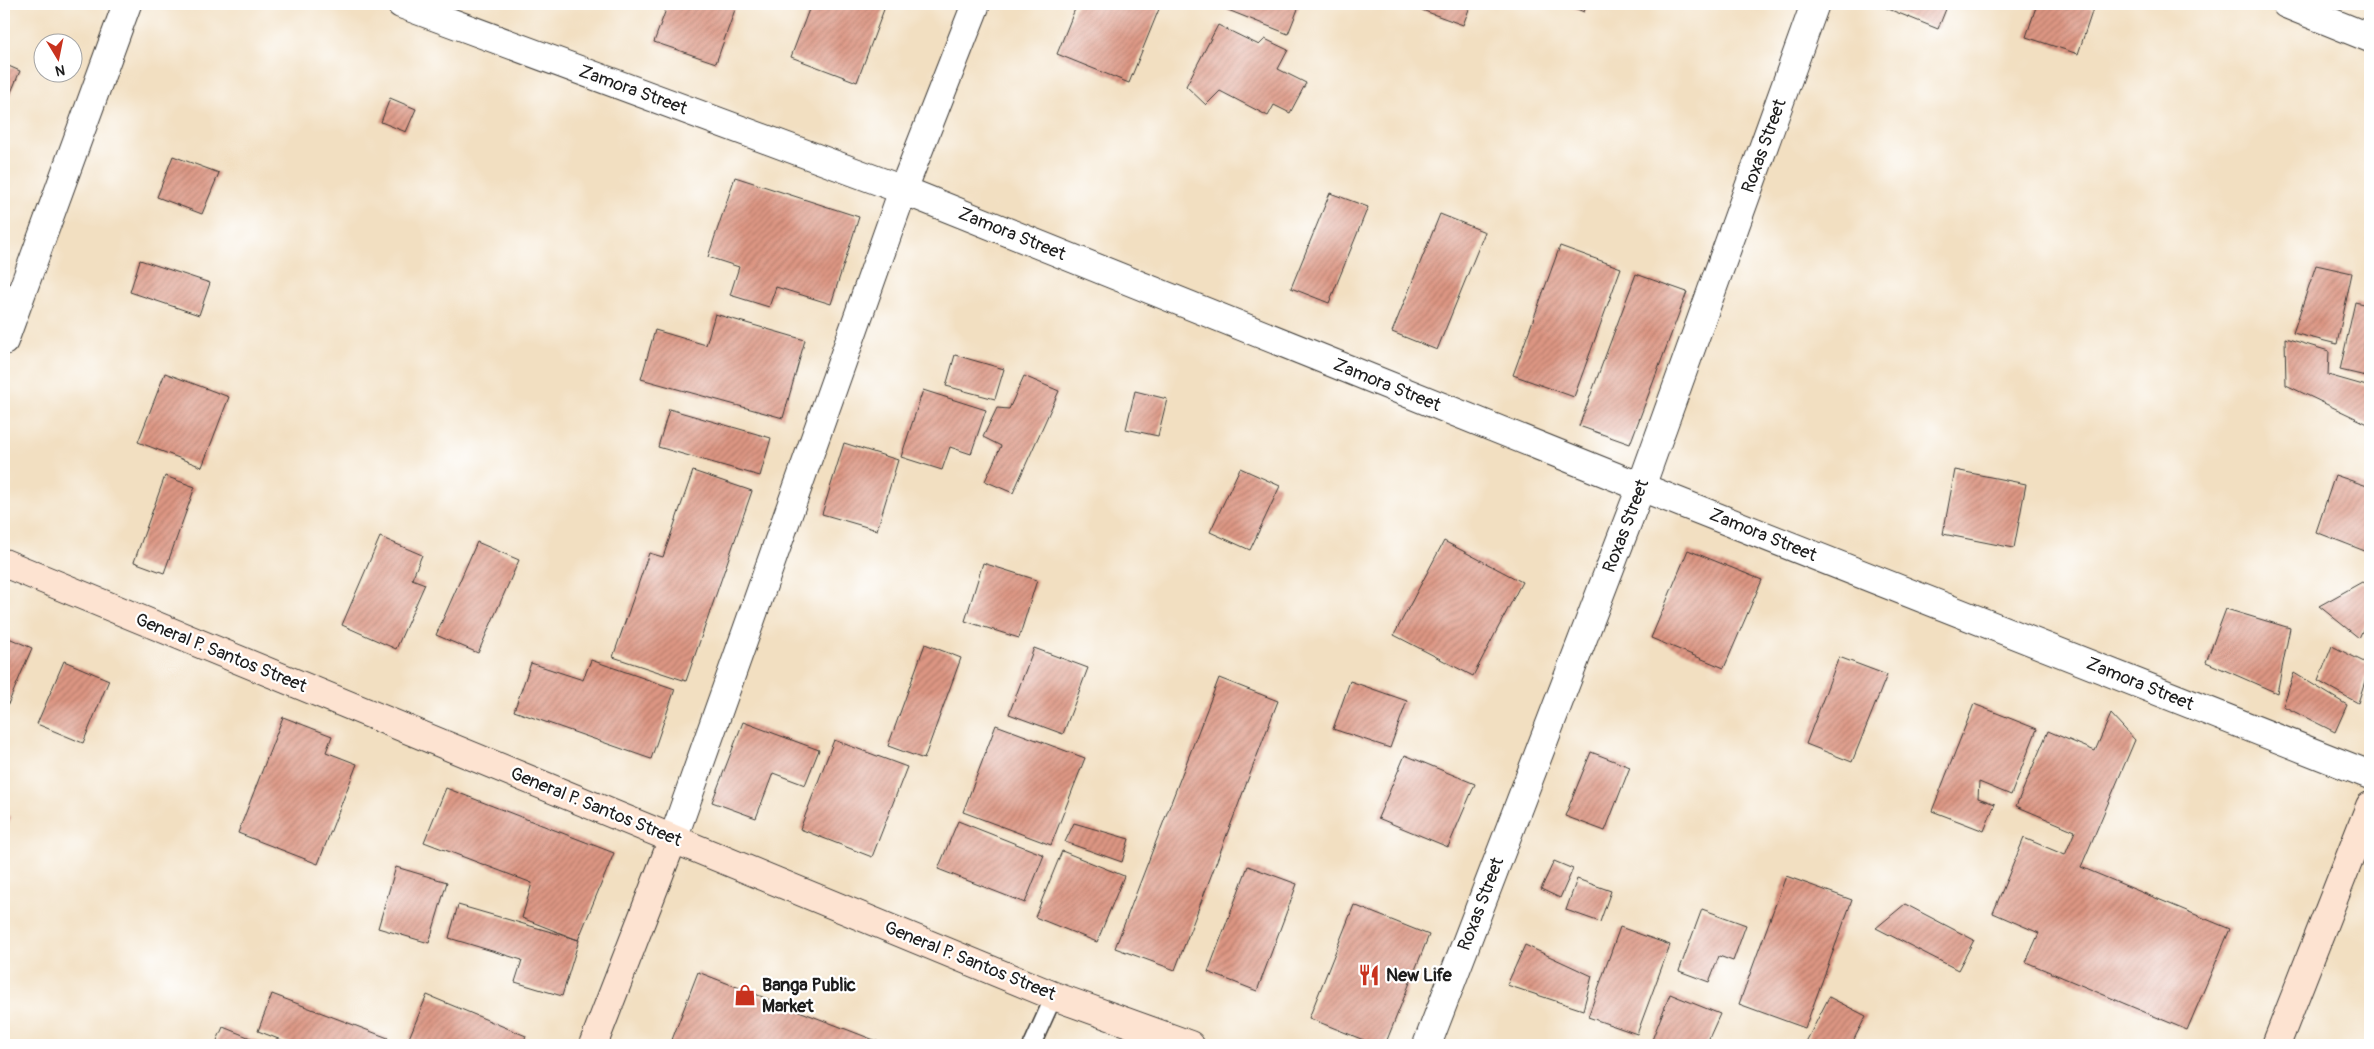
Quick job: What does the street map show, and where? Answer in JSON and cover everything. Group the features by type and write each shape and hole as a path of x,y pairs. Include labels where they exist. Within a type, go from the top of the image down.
{"main road":[{"name":"General P. Santos Street","path":"4,563 1054,996 1190,1045"},
{"path":"2276,1045 2370,806"},
{"path":"593,1045 673,839"}],"street":[{"path":"4,341 127,4"},
{"name":"Zamora Street","path":"401,4 903,190 1641,487 2370,775"},
{"path":"673,839 903,190 976,4"},
{"name":"Roxas Street","path":"1426,1045 1641,487 1815,4"},
{"path":"2286,4 2370,38"}],"lane":[{"path":"1032,1045 1054,996"}],"building":[{"path":"668,4 737,4 716,63 654,42"},
{"path":"811,4 886,4 857,82 791,57"},
{"path":"1077,4 1145,4 1159,9 1129,83 1057,54"},
{"path":"1213,4 1300,4 1288,34"},
{"path":"1412,4 1471,4 1463,25 1411,6"},
{"path":"1565,4 1587,4 1584,12"},
{"path":"1888,4 1948,4 1938,29 1886,8"},
{"path":"2037,4 2077,4 2093,9 2078,54 2026,37"},
{"path":"1218,25 1259,45 1265,39 1288,50 1278,69 1306,83 1290,113 1274,105 1268,116 1220,91 1206,105 1186,86"},
{"path":"4,64 20,71 4,109"},
{"path":"390,98 416,109 406,132 381,122"},
{"path":"173,156 219,173 202,214 157,197"},
{"path":"735,177 859,217 831,304 776,287 769,307 730,295 739,267 708,257"},
{"path":"1330,193 1368,207 1329,303 1291,288"},
{"path":"1440,214 1485,232 1437,350 1392,332"},
{"path":"1560,246 1621,268 1574,397 1513,375"},
{"path":"140,260 210,283 199,315 130,292"},
{"path":"2316,265 2352,273 2337,344 2293,333"},
{"path":"1636,274 1687,292 1630,444 1579,426"},
{"path":"2355,302 2367,305 2364,350 2370,352 2370,377 2340,370"},
{"path":"715,314 805,340 783,418 641,379 655,330 706,345"},
{"path":"2285,338 2329,351 2328,375 2370,387 2370,425 2286,385"},
{"path":"955,355 1004,369 995,399 946,386"},
{"path":"165,373 229,397 202,467 138,442"},
{"path":"1024,376 1059,391 1013,493 985,481 1001,446 983,437 997,408 1009,409"},
{"path":"923,390 986,410 971,454 950,447 942,470 901,457"},
{"path":"1135,391 1167,399 1158,436 1126,429"},
{"path":"669,409 771,438 760,476 658,447"},
{"path":"844,443 898,460 877,530 822,514"},
{"path":"1240,468 1280,486 1250,550 1210,532"},
{"path":"1955,470 2026,484 2014,548 1943,534"},
{"path":"693,471 752,491 686,681 613,657 649,553 663,557"},
{"path":"2335,475 2370,487 2370,553 2316,532"},
{"path":"165,476 195,487 164,573 134,562"},
{"path":"380,537 422,555 412,579 425,584 396,649 342,625"},
{"path":"1444,541 1522,582 1473,676 1394,635"},
{"path":"477,542 519,560 478,653 436,635"},
{"path":"1688,550 1762,580 1724,668 1651,638"},
{"path":"983,563 1037,580 1019,638 965,621"},
{"path":"2362,582 2370,587 2370,615 2359,638 2319,606"},
{"path":"2226,609 2290,628 2277,693 2206,662"},
{"path":"4,636 32,648 6,709 4,708"},
{"path":"925,644 961,658 924,759 888,746"},
{"path":"2332,646 2370,665 2358,703 2318,681"},
{"path":"1034,648 1088,668 1063,734 1009,714"},
{"path":"1839,657 1887,675 1852,762 1806,744"},
{"path":"591,660 675,689 651,759 514,711 531,663 583,680"},
{"path":"64,661 109,680 83,743 37,724"},
{"path":"2294,673 2347,705 2335,732 2283,706"},
{"path":"1219,678 1278,701 1175,970 1115,948"},
{"path":"1350,681 1407,701 1390,748 1333,729"},
{"path":"1974,704 2037,729 2011,795 1979,782 1978,798 1995,804 1984,831 1932,811"},
{"path":"2111,714 2135,740 2081,867 2230,929 2187,1030 2026,962 2039,933 1993,913 2024,838 2065,855 2075,831 2016,806 2048,731 2095,751"},
{"path":"283,717 332,736 326,752 357,764 318,864 238,833"},
{"path":"743,722 819,750 805,785 773,773 756,818 712,802"},
{"path":"996,725 1085,758 1051,845 963,812"},
{"path":"834,740 907,767 872,857 800,829"},
{"path":"1591,752 1630,767 1605,831 1565,816"},
{"path":"1405,755 1475,784 1448,847 1378,818"},
{"path":"446,788 614,853 578,940 522,918 532,883 424,842"},
{"path":"4,814 11,817 4,835"},
{"path":"958,821 1044,855 1025,903 938,869"},
{"path":"1074,823 1129,839 1122,862 1065,842"},
{"path":"1062,851 1124,876 1097,942 1035,917"},
{"path":"1554,861 1573,869 1560,898 1541,889"},
{"path":"1248,866 1297,884 1257,991 1208,972"},
{"path":"396,867 447,882 429,943 378,928"},
{"path":"1786,876 1852,900 1805,1028 1739,1004"},
{"path":"1577,879 1611,891 1600,922 1566,910"},
{"path":"1905,904 1974,940 1958,970 1876,928"},
{"path":"458,905 579,940 562,996 515,982 522,960 449,938"},
{"path":"1354,905 1429,935 1385,1045 1376,1045 1309,1018"},
{"path":"1702,909 1746,925 1733,961 1719,956 1709,982 1679,971"},
{"path":"1620,927 1670,945 1637,1034 1588,1017"},
{"path":"1525,945 1592,976 1583,1010 1507,985"},
{"path":"698,972 887,1045 670,1045"},
{"path":"272,994 388,1038 385,1045 294,1045 258,1031"},
{"path":"1670,994 1720,1014 1706,1045 1650,1045"},
{"path":"427,995 526,1036 522,1045 427,1045 409,1038"},
{"path":"1829,997 1866,1016 1851,1045 1812,1045 1806,1042"},
{"path":"223,1027 268,1045 215,1045"}],"place":[{"name":"New Life","path":"1369,975"},
{"name":"Banga Public Market","path":"745,995"}]}
